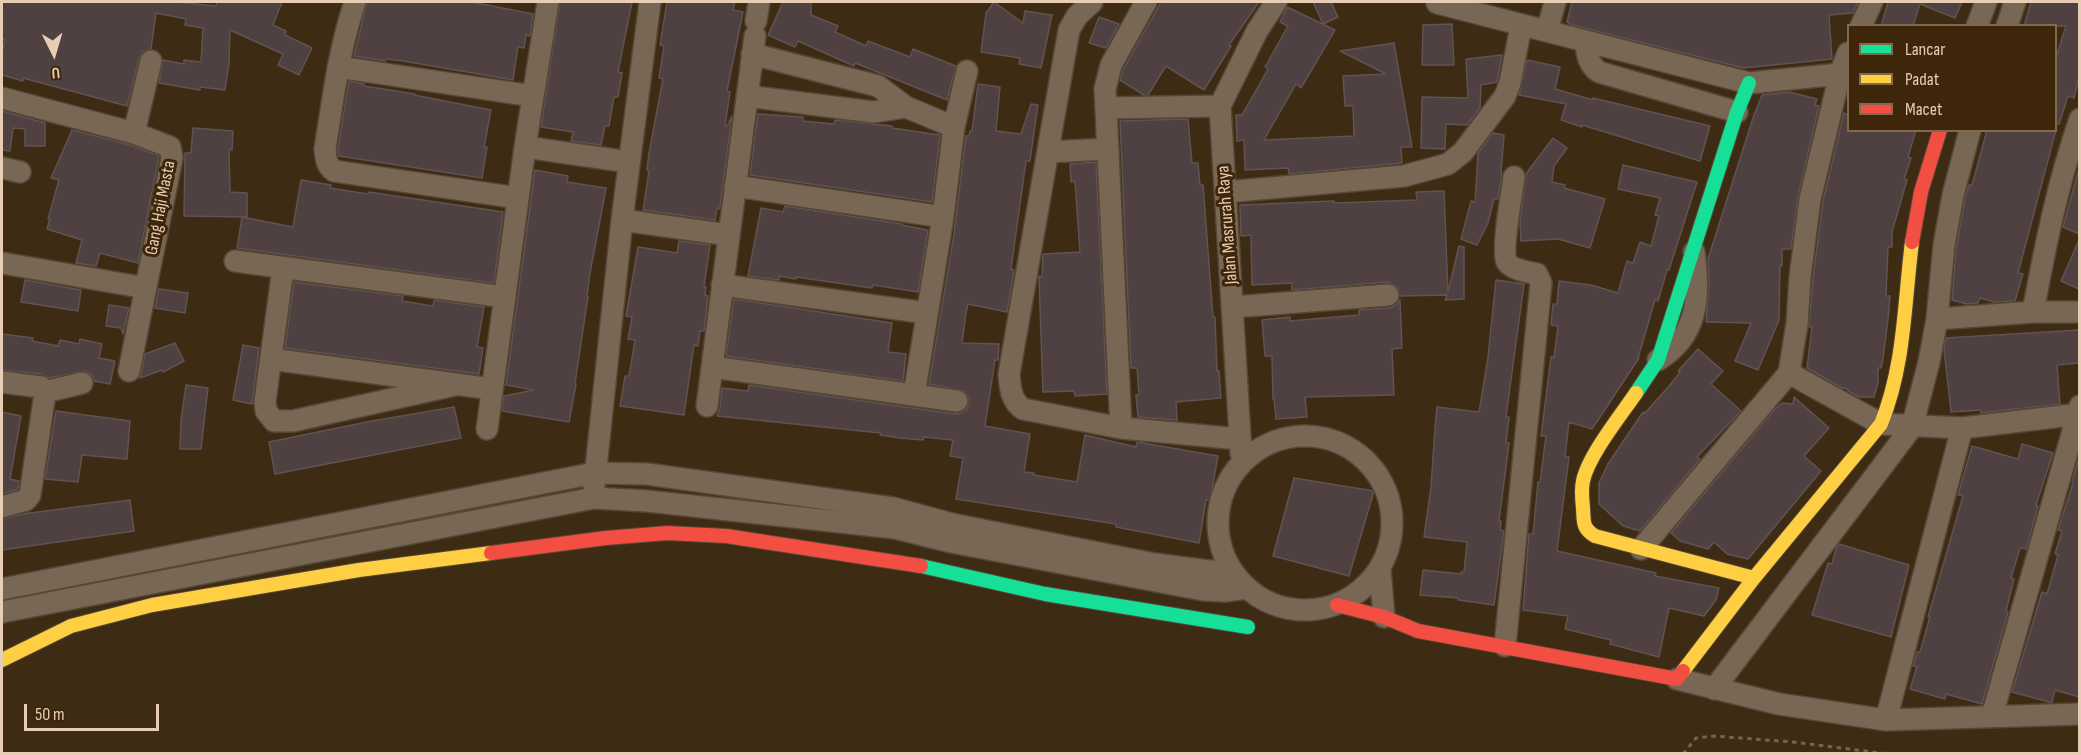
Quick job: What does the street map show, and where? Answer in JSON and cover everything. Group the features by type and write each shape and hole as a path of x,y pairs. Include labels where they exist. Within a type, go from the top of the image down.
{"street":[{"path":"355,2 347,26 339,67 325,149 327,163 334,171 518,198"},
{"path":"487,429 525,147 548,2"},
{"path":"594,498 622,220 650,2"},
{"path":"1092,2 1077,16 1069,30 1009,374 1011,392 1016,403 1023,409 1121,428 1239,439"},
{"path":"1121,428 1105,89 1108,73 1146,2"},
{"name":"Jalan Masrurah Raya","path":"1242,462 1221,106 1252,41 1275,2"},
{"path":"1547,31 1555,2"},
{"path":"1862,24 1872,2"},
{"path":"1978,24 1986,2"},
{"path":"2008,24 2015,2"},
{"path":"1437,3 1749,83 1840,75"},
{"path":"1226,192 1404,176 1448,164 1463,152 1505,96 1510,83 1521,26"},
{"path":"707,406 756,28 878,86 906,107 954,127"},
{"path":"1585,41 1591,66 1599,72 1737,112"},
{"path":"1641,549 1789,373 1797,324 1800,277 1810,199 1840,75 1847,56"},
{"path":"135,133 151,61"},
{"path":"339,67 533,96"},
{"path":"914,395 943,217 954,127 967,71"},
{"path":"1749,83 1737,112 1693,245 1698,282 1697,301 1685,335 1678,345 1658,360 1587,468 1581,492 1584,524 1587,531 1595,536 1754,578"},
{"path":"747,96 873,112 906,107"},
{"name":"Gang Haji Masta","path":"2,98 135,133 168,145 172,155 129,370"},
{"path":"1106,108 1221,106"},
{"path":"2033,312 2062,170 2079,119"},
{"path":"1677,679 1754,578 1881,424 1892,401 1899,376 1910,254 1926,177 1939,132"},
{"path":"1714,689 1912,426 1929,362 1937,319 1944,245 1953,195 1969,132"},
{"path":"525,147 629,162"},
{"path":"1048,152 1108,149"},
{"path":"1505,646 1541,283 1537,274 1512,267 1507,262 1505,248 1514,177"},
{"path":"735,186 943,217"},
{"path":"622,220 729,235"},
{"path":"235,261 505,297"},
{"path":"2,262 146,288"},
{"path":"283,269 265,406 271,418 278,421 293,421 455,385"},
{"path":"722,285 927,313"},
{"path":"1233,307 1388,295"},
{"path":"1937,319 2033,312 2079,312"},
{"path":"271,359 492,389"},
{"path":"712,367 957,401"},
{"path":"1789,373 1881,424 1962,428 2079,411 1992,716"},
{"path":"2,382 41,387 45,392 30,495 26,500 2,507"},
{"path":"45,392 82,383"},
{"path":"1886,720 1962,428"},
{"path":"1292,437 1321,437 1347,447 1370,464 1385,488 1393,515 1391,543 1380,569 1362,590 1337,605 1310,610 1282,607 1262,599 1246,588 1232,571 1219,538 1218,511 1227,485 1242,462 1265,446 1292,437"},
{"path":"2,589 595,473 647,474 858,514 895,528 951,542 1203,590 1225,591 1246,588"},
{"path":"2,612 594,498 858,514 893,508 952,524 1155,564 1209,571 1232,571"},
{"path":"2,660 50,634 71,626 152,605 358,570 606,538 667,533 726,536 863,556 940,570 1045,594 1248,627"},
{"path":"278,536 282,559"},
{"path":"1380,569 1384,617"},
{"path":"1337,605 1384,617 1418,631 1677,679 1779,704 1886,720 2079,714"}],"path":[{"path":"1683,753 1696,738 1714,736 1889,753"}],"building":[{"path":"2,2 175,2 216,6 217,2 282,2 273,25 286,31 285,35 312,48 299,75 278,65 283,54 230,30 229,64 225,90 200,87 200,90 159,83 163,60 184,64 184,60 201,62 203,28 185,25 186,19 156,13 151,49 142,52 139,58 127,106 23,78 23,81 2,75 2,53 5,40 2,39"},
{"path":"367,2 472,2 533,14 530,36 526,35 524,48 518,47 513,80 403,61 386,59 385,61 354,56"},
{"path":"560,2 632,2 618,72 622,73 618,97 614,97 609,126 605,126 601,145 571,141 573,132 541,127"},
{"path":"667,2 735,2 733,10 743,12 727,91 730,92 725,126 732,116 720,209 717,208 715,220 643,210 649,171 647,170 649,153 663,79 659,78 664,46 660,45"},
{"path":"783,2 811,2 811,15 838,26 835,32 866,46 868,41 910,57 913,49 956,66 947,100 855,63 854,66 798,41 795,47 768,35"},
{"path":"994,2 1023,23 1025,11 1052,15 1041,68 1019,64 1020,58 981,52 986,13"},
{"path":"1161,2 1259,2 1229,45 1231,46 1204,90 1166,66 1148,95 1144,95 1120,80 1123,70"},
{"path":"1313,2 1331,2 1338,17 1323,24"},
{"path":"1572,2 1858,2 1853,13 1829,15 1832,59 1743,68 1572,25 1567,22"},
{"path":"1888,2 1962,2 1955,18 1920,4 1914,24 1882,24"},
{"path":"2031,2 2079,2 2079,77 2074,98 2068,96 2059,124 2057,124 2057,55 2066,26 2025,24"},
{"path":"1287,7 1335,30 1301,88 1296,84 1264,140 1354,136 1353,106 1345,106 1343,76 1386,74 1340,51 1394,43 1412,147 1401,147 1402,163 1289,174 1288,168 1245,170 1244,140 1237,141 1236,115 1242,115 1268,69 1265,67 1288,26 1280,22"},
{"path":"1099,17 1119,24 1106,48 1089,43"},
{"path":"1452,24 1454,65 1422,65 1423,25"},
{"path":"1502,55 1497,82 1481,85 1480,108 1467,125 1446,124 1445,149 1421,148 1422,97 1468,98 1466,59"},
{"path":"1527,60 1560,67 1555,89 1593,100 1593,98 1710,126 1700,161 1561,120 1566,104 1519,95"},
{"path":"349,81 364,84 364,86 491,110 484,147 487,147 482,178 339,156 338,149"},
{"path":"978,84 1000,87 996,131 1021,134 1031,104 1038,105 1030,161 1026,161 1007,312 968,304 966,313 962,343 999,344 985,426 1030,434 1024,472 1077,482 1085,435 1136,447 1137,442 1218,456 1210,500 1206,500 1199,543 1116,527 1116,524 956,499 963,458 950,456 953,440 924,437 923,440 900,438 880,435 881,433 717,416 722,388 748,391 749,385 955,414 967,409 969,397 964,391 929,384 954,234 966,136 969,136 972,131"},
{"path":"1789,92 1817,99 1815,105 1819,106 1798,196 1791,249 1782,249 1779,320 1758,370 1735,361 1751,323 1706,322 1708,259 1762,95"},
{"path":"2,111 45,123 45,146 25,146 25,129 13,128 10,151 2,150"},
{"path":"1844,113 1847,114 1847,132 1915,132 1908,157 1911,158 1904,179 1907,180 1892,232 1892,247 1888,247 1886,296 1890,296 1888,319 1883,359 1881,368 1878,368 1878,383 1874,397 1859,397 1807,368 1812,327 1809,327 1813,278 1823,201"},
{"path":"758,114 803,117 803,121 834,124 835,120 892,126 892,128 940,135 932,202 750,175"},
{"path":"1188,119 1192,163 1198,163 1200,185 1203,185 1221,398 1176,402 1177,420 1138,417 1137,368 1131,368 1120,121"},
{"path":"193,128 233,131 232,150 229,149 230,192 247,193 247,217 184,216 185,153 191,153"},
{"path":"72,130 130,145 159,156 138,263 100,253 96,266 76,263 82,240 47,229 59,180 51,178"},
{"path":"1986,132 2055,132 2018,273 2023,274 2015,301 1994,302 1980,298 1978,303 1967,304 1952,300 1956,250 1965,198 1969,185 1972,185"},
{"path":"1493,133 1504,135 1502,173 1498,199 1494,199 1488,223 1477,245 1461,239 1471,201 1475,202 1478,153"},
{"path":"1553,138 1567,148 1554,166 1552,182 1565,185 1564,188 1605,199 1590,248 1558,239 1521,241 1520,223 1526,174"},
{"path":"1096,162 1107,394 1075,396 1074,391 1043,392 1039,276 1042,277 1043,254 1080,252 1075,181 1071,182 1070,164"},
{"path":"1623,165 1697,182 1658,301 1655,300 1639,358 1592,429 1569,422 1565,457 1569,457 1557,551 1656,573 1655,576 1719,588 1716,600 1704,616 1669,608 1659,657 1610,644 1611,640 1565,629 1568,616 1523,610 1529,534 1533,534 1538,482 1540,482 1546,436 1541,436 1551,357 1554,357 1558,326 1551,325 1553,304 1557,304 1559,281 1591,285 1618,293 1627,261 1633,263 1640,242 1651,246 1659,216 1655,215 1660,198 1618,189"},
{"path":"2079,168 2079,234 2063,227"},
{"path":"535,170 568,176 567,182 606,188 590,273 569,422 502,411 504,396 534,390 506,385"},
{"path":"301,180 331,185 330,188 503,212 494,283 237,248 242,217 293,227"},
{"path":"1444,191 1448,292 1459,246 1464,247 1464,299 1445,300 1447,295 1400,296 1398,287 1388,282 1292,290 1292,283 1252,285 1251,235 1241,236 1240,205 1417,200 1416,192"},
{"path":"785,206 928,230 918,292 796,277 796,279 779,276 779,280 748,276 761,208 783,212"},
{"path":"2079,240 2079,289 2061,281"},
{"path":"679,241 710,245 704,287 706,287 705,295 708,296 704,331 700,331 698,346 694,345 684,415 620,406 625,376 629,376 635,340 628,339 632,317 626,316 638,247 677,253"},
{"path":"25,280 81,290 78,311 21,302"},
{"path":"1496,280 1524,284 1506,417 1509,417 1506,443 1509,443 1499,521 1501,521 1500,530 1504,531 1494,605 1458,600 1458,598 1420,595 1423,570 1461,574 1464,572 1467,542 1424,537 1431,487 1437,407 1479,412 1488,357"},
{"path":"294,282 403,296 402,301 433,306 434,300 484,307 477,347 483,348 479,374 285,348"},
{"path":"159,289 188,293 185,313 155,308"},
{"path":"734,299 892,323 888,352 906,354 903,381 726,356"},
{"path":"1400,300 1402,348 1392,349 1394,395 1305,397 1307,417 1276,419 1272,356 1265,356 1262,320 1290,317 1290,321 1359,315 1359,310 1390,308"},
{"path":"109,305 129,308 123,334 121,328 106,326"},
{"path":"2079,330 2079,363 2057,365 2060,404 1981,413 1981,410 1951,412 1944,349 1946,338"},
{"path":"2,334 33,338 32,341 58,346 60,340 79,344 80,339 102,344 99,358 115,361 110,384 94,381 92,375 85,371 49,378 43,374 2,370"},
{"path":"175,343 184,361 163,372 162,370 140,378 145,354"},
{"path":"243,345 259,348 252,404 233,400"},
{"path":"1698,349 1723,371 1711,384 1741,411 1697,457 1700,459 1640,531 1623,526 1599,504 1599,483 1608,464 1643,412 1645,413 1670,385 1680,372 1678,371"},
{"path":"186,385 208,388 201,449 180,449"},
{"path":"1794,397 1829,428 1804,456 1821,471 1748,559 1727,554 1714,542 1708,549 1680,541 1671,533 1774,410 1782,403 1793,404"},
{"path":"454,407 461,438 275,474 269,442"},
{"path":"56,411 130,421 127,459 82,455 78,482 45,479"},
{"path":"2,412 21,416 10,479 19,481 18,489 2,494"},
{"path":"2022,444 2053,453 2036,505 2038,506 2026,549 2020,548 2011,578 2014,579 2006,611 2008,612 1982,704 1946,694 1945,699 1910,689 1917,667 1913,666 1917,652 1920,652 1963,496 1958,495 1972,446 2018,459"},
{"path":"2078,461 2079,697 2055,690 2052,702 2049,702 2012,692 2042,592 2047,594 2058,555 2055,554 2062,531 2058,530"},
{"path":"1294,478 1374,491 1349,576 1273,556"},
{"path":"130,500 134,531 2,550 2,519 22,514"},
{"path":"1839,544 1909,565 1891,637 1812,615 1828,563 1832,564"}],"traffic: fast":[{"path":"1636,393 1658,360 1737,112 1749,83"},
{"path":"921,566 1045,594 1248,627"}],"traffic: slow":[{"path":"1683,671 1754,578 1881,424 1889,402 1899,357 1912,242"},
{"path":"1636,393 1606,436 1586,471 1582,491 1586,527 1595,536 1754,578"},
{"path":"2,660 71,626 152,605 359,570 491,553"}],"traffic: jam":[{"path":"1912,242 1921,192 1939,132"},
{"path":"491,553 606,538 667,533 726,536 921,566"},
{"path":"1337,605 1384,617 1418,631 1677,679 1683,671"}]}
